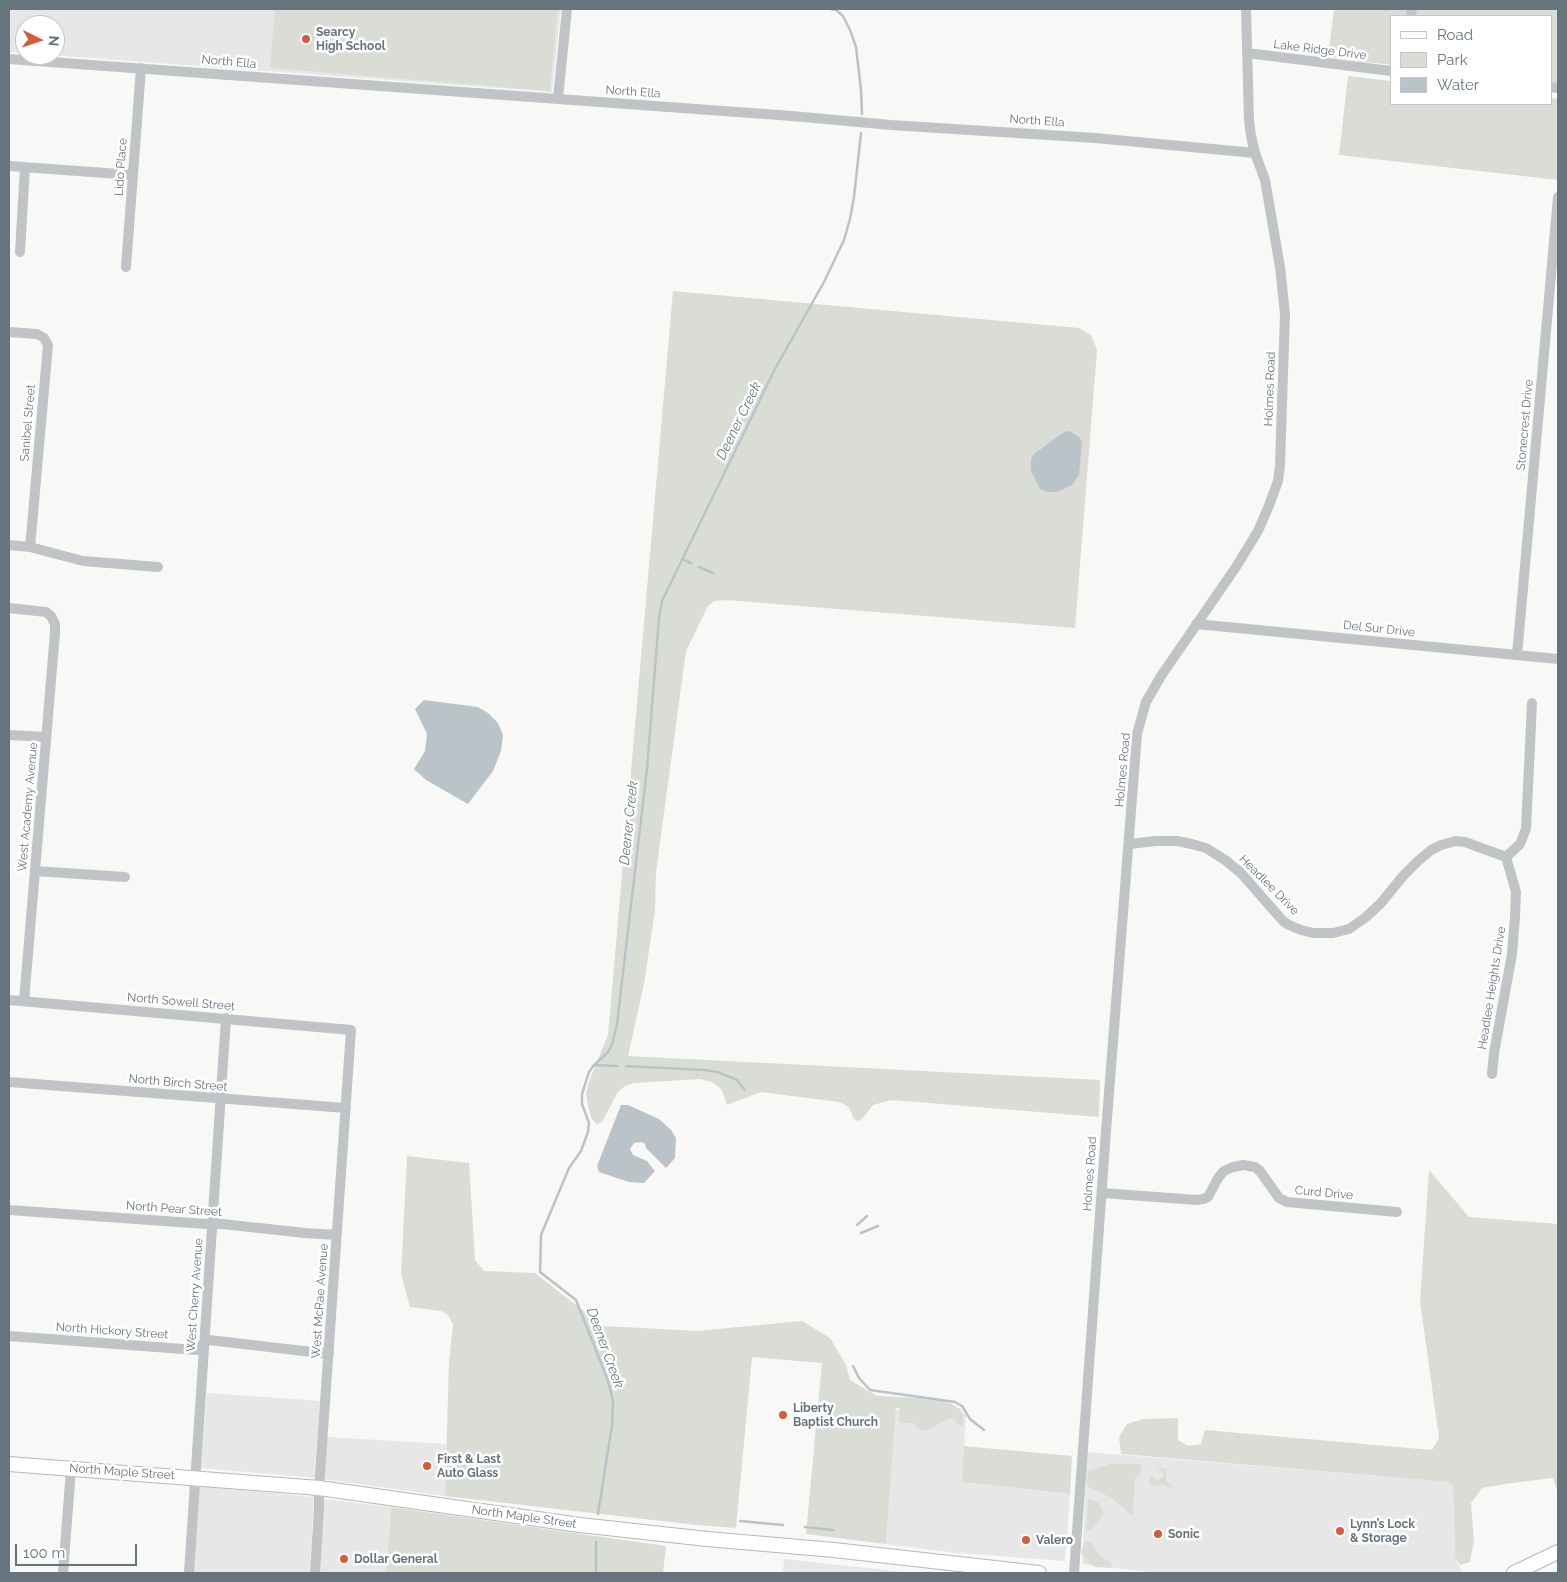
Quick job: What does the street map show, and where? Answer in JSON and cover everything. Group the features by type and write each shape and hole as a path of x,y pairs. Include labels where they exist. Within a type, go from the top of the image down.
{"main road":[{"name":"North Maple Street","path":"9,1464 319,1488 580,1525 844,1551 1004,1571 1039,1573"},
{"path":"1514,1573 1558,1552"}],"street":[{"path":"558,98 567,9"},
{"name":"Holmes Road","path":"1074,1573 1137,734 1146,702 1161,676 1236,566 1258,530 1278,481 1280,465 1285,314 1280,267 1265,180 1255,153 1249,120 1246,9"},
{"name":"Lake Ridge Drive","path":"1247,53 1390,71"},
{"name":"North Ella","path":"9,59 1095,138 1255,153"},
{"name":"Lido Place","path":"126,267 141,68"},
{"path":"9,166 133,175"},
{"path":"20,252 26,167"},
{"name":"Stonecrest Drive","path":"1517,655 1558,197"},
{"name":"Sanibel Street","path":"9,332 37,334 44,338 48,345 30,547"},
{"path":"9,545 30,547 83,561 158,567"},
{"name":"West Academy Avenue","path":"9,608 46,612 52,616 55,624 24,1001"},
{"name":"Del Sur Drive","path":"1196,624 1558,659"},
{"path":"1506,858 1520,844 1526,829 1532,704"},
{"path":"9,735 46,737"},
{"name":"Headlee Drive","path":"1130,844 1156,841 1177,842 1206,848 1241,873 1283,921 1301,930 1333,934 1349,929 1366,917 1418,861 1430,850 1441,845 1456,841 1465,842 1506,858"},
{"name":"Headlee Heights Drive","path":"1492,1074 1512,954 1515,918 1516,892 1506,858"},
{"path":"35,870 125,877"},
{"name":"North Sowell Street","path":"9,1000 351,1030"},
{"name":"West Cherry Avenue","path":"189,1573 226,1018"},
{"name":"West McRae Avenue","path":"315,1573 319,1488 330,1354 351,1030"},
{"name":"North Birch Street","path":"9,1082 346,1108"},
{"name":"Curd Drive","path":"1102,1193 1203,1199 1208,1197 1224,1171 1243,1165 1255,1167 1279,1198 1287,1202 1397,1212"},
{"name":"North Pear Street","path":"9,1210 337,1235"},
{"name":"North Hickory Street","path":"9,1336 196,1350 209,1340 330,1354"},
{"path":"63,1573 71,1469"}],"shaded area":[{"name":"Searcy High School","path":"9,9 561,9 552,92 65,56 65,15 15,15 15,52 9,52"},
{"path":"207,1393 320,1401 314,1478 201,1468"},
{"path":"896,1409 966,1414 962,1482 1070,1494 1065,1561 956,1553 886,1544"},
{"path":"327,1437 446,1444 445,1496 323,1479"},
{"path":"1087,1452 1448,1482 1453,1486 1455,1557 1462,1573 1159,1573 1082,1564"},
{"path":"199,1486 314,1497 310,1573 194,1573"},
{"path":"324,1499 391,1507 386,1573 320,1573"},
{"path":"784,1559 913,1573 783,1573"}],"green space":[{"path":"275,9 558,9 550,91 270,68"},
{"path":"1334,9 1408,9 1407,15 1390,15 1390,65 1328,57"},
{"path":"1416,9 1558,9 1558,85 1552,84 1552,15 1415,15"},
{"path":"1348,76 1390,81 1390,105 1552,105 1552,98 1558,99 1558,180 1339,155"},
{"path":"673,291 1079,328 1091,335 1097,350 1075,628 726,600 715,601 708,606 686,651 656,872 655,910 644,984 628,1056 1100,1080 1099,1117 892,1100 873,1105 862,1119 858,1121 854,1119 849,1107 839,1102 761,1092 727,1105 722,1090 712,1082 700,1079 634,1083 625,1086 618,1092 602,1122 597,1124 592,1119 586,1093 608,1035"},
{"path":"407,1156 469,1163 475,1260 484,1271 535,1273 603,1326 697,1331 802,1321 830,1338 846,1365 850,1380 877,1396 921,1398 952,1404 960,1409 963,1414 963,1424 962,1426 958,1425 954,1419 950,1418 926,1431 921,1430 913,1423 900,1423 900,1410 899,1408 894,1408 896,1409 886,1544 806,1534 822,1363 752,1357 736,1528 445,1496 449,1361 453,1325 448,1315 441,1311 410,1307 401,1274"},
{"path":"1429,1170 1469,1217 1558,1224 1558,1492 1553,1478 1482,1488 1471,1503 1474,1540 1470,1562 1460,1565 1455,1557 1453,1486 1448,1482 1121,1454 1119,1437 1127,1424 1143,1419 1178,1418 1178,1440 1188,1446 1201,1444 1205,1430 1432,1450 1439,1438 1420,1301"},
{"path":"964,1446 1072,1456 1070,1494 962,1482"},
{"path":"1110,1464 1139,1464 1142,1468 1140,1475 1135,1479 1133,1516 1112,1498 1087,1486 1088,1471"},
{"path":"1159,1468 1168,1469 1166,1481 1172,1488 1164,1485 1150,1486 1150,1475 1158,1481 1165,1475"},
{"path":"1088,1499 1098,1502 1103,1511 1103,1516 1090,1530 1086,1529"},
{"path":"391,1507 666,1546 663,1573 386,1573"},
{"path":"1085,1541 1092,1544 1098,1554 1112,1564 1111,1568 1095,1567 1086,1561 1081,1552"}],"water":[{"path":"1070,431 1079,437 1082,442 1079,475 1072,485 1057,492 1048,492 1040,489 1031,471 1031,460 1034,454 1064,432"},
{"path":"424,700 478,707 488,713 498,723 503,735 501,751 493,771 468,804 426,780 414,769 425,751 427,734 415,709"},
{"path":"621,1105 628,1105 659,1119 671,1130 676,1138 675,1158 666,1168 646,1148 645,1144 642,1142 634,1143 630,1149 633,1155 647,1161 655,1171 644,1183 629,1182 599,1172 597,1166"}],"waterway":[{"name":"Deener Creek","path":"830,9 836,10 843,16 856,47 862,114"},
{"name":"Deener Creek","path":"598,1514 612,1425 613,1401 608,1381 576,1300 540,1272 541,1235 569,1168 581,1151 588,1132 589,1123 582,1104 582,1094 589,1072 608,1052 612,1045 617,1024 647,769 662,601 775,369 824,282 844,240 854,197 861,133"},
{"path":"682,559 691,563"},
{"path":"699,567 713,573"},
{"path":"594,1065 617,1066"},
{"path":"626,1066 718,1072 737,1080 745,1090"},
{"path":"857,1225 867,1216"},
{"path":"861,1233 878,1226"},
{"path":"853,1366 859,1378 870,1390 955,1402 962,1406 970,1419 984,1430"},
{"path":"740,1521 783,1525"},
{"path":"805,1527 833,1530"},
{"name":"Deener Creek","path":"596,1542 596,1573"}],"place":[{"name":"Searcy High School","path":"306,39"},
{"name":"Liberty Baptist Church","path":"783,1415"},
{"name":"First & Last Auto Glass","path":"427,1466"},
{"name":"Lynn’s Lock & Storage","path":"1340,1531"},
{"name":"Sonic","path":"1158,1534"},
{"name":"Valero","path":"1026,1540"},
{"name":"Dollar General","path":"344,1559"}]}
